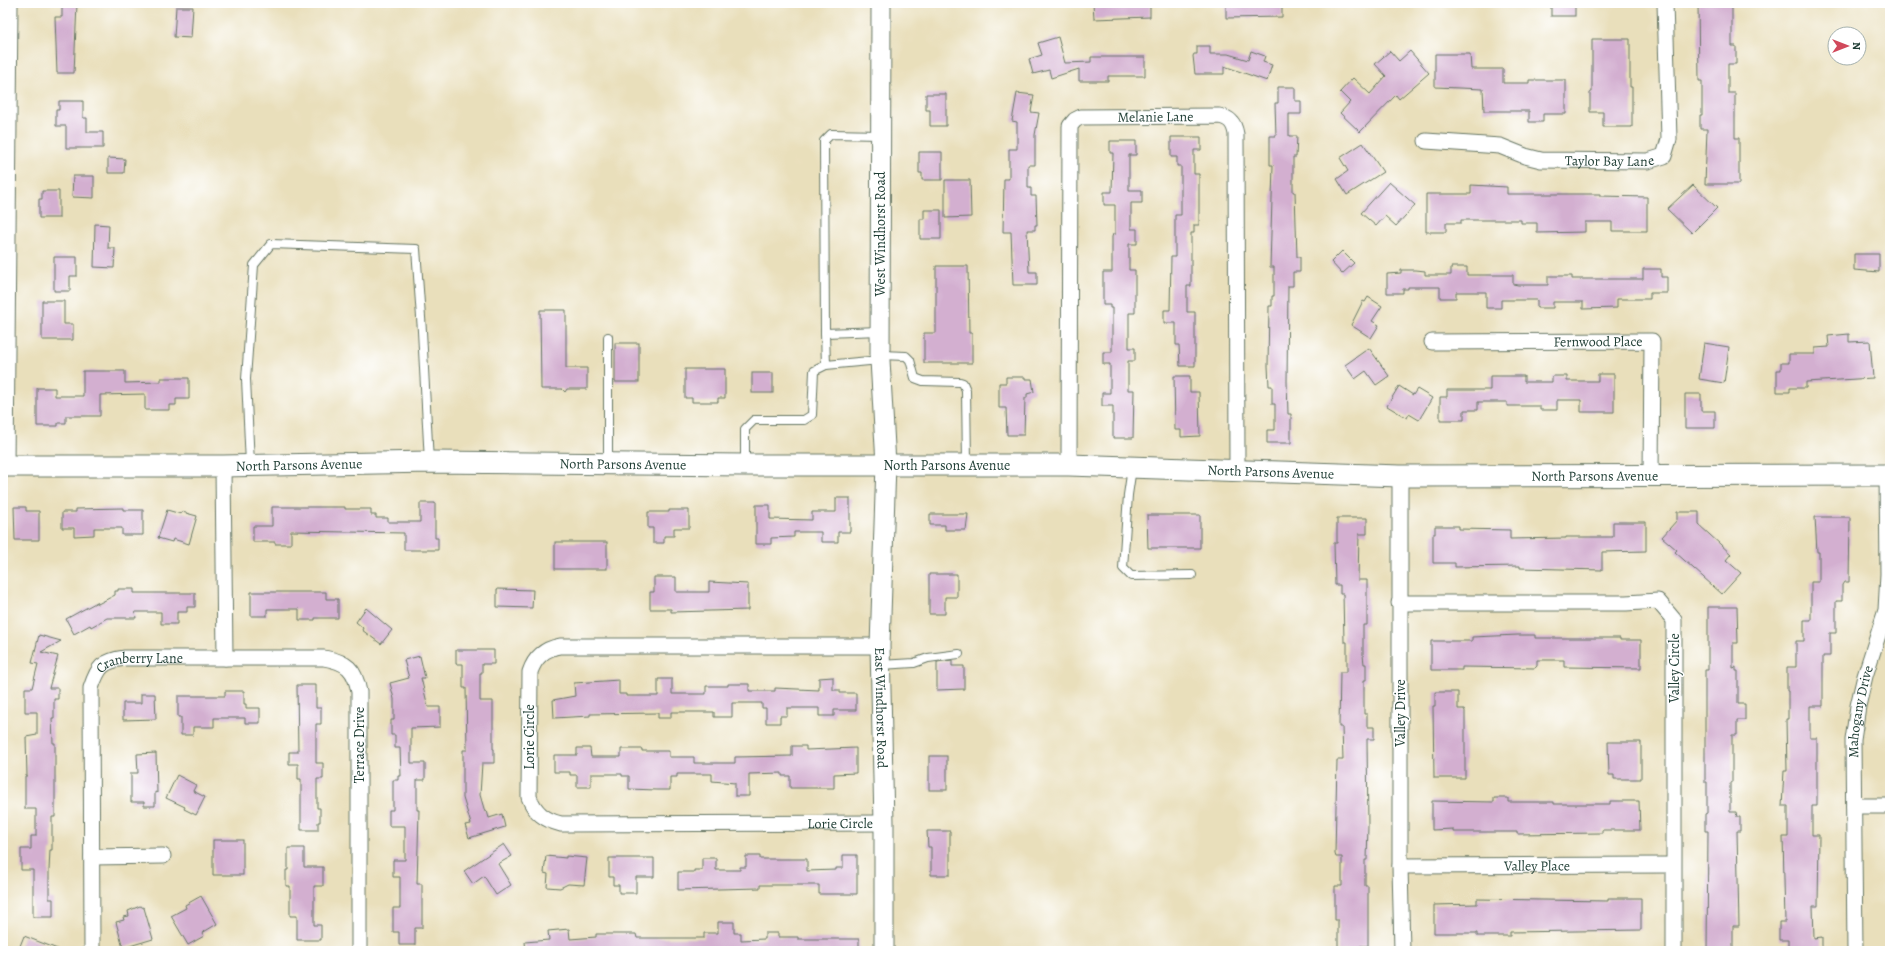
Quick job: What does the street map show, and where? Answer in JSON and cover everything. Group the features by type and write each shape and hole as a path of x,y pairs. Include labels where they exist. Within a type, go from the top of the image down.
{"main road":[{"name":"North Parsons Avenue","path":"4,466 223,466 429,462 745,465 967,464 1069,465 1400,476 1888,475"}],"street":[{"path":"4,466 10,3"},
{"name":"West Windhorst Road","path":"881,3 880,358 886,464"},
{"name":"Taylor Bay Lane","path":"1426,141 1500,146 1525,156 1541,160 1648,161 1664,156 1669,139 1665,3"},
{"name":"Melanie Lane","path":"1069,465 1070,126 1075,120 1081,117 1219,116 1231,121 1235,126 1236,134 1237,470"},
{"name":"Fernwood Place","path":"1432,342 1652,341 1651,476"},
{"name":"East Windhorst Road","path":"884,951 884,823 880,646 886,464"},
{"path":"223,466 225,658"},
{"name":"Mahogany Drive","path":"1855,951 1852,740 1865,676 1888,610 1888,475"},
{"name":"Valley Drive","path":"1400,476 1400,866 1402,951"},
{"name":"Valley Circle","path":"1400,603 1626,603 1658,601 1674,620 1674,951"},
{"name":"Lorie Circle","path":"880,646 560,646 549,648 540,654 533,662 530,672 529,797 533,807 540,815 549,821 561,824 884,823"},
{"name":"Cranberry Lane","path":"92,951 91,688 96,675 102,665 112,660 125,658 225,658"},
{"name":"Terrace Drive","path":"225,658 337,660 350,668 356,678 359,692 358,951"},
{"path":"1854,806 1890,806"},
{"path":"92,858 163,856"},
{"name":"Valley Place","path":"1400,866 1673,865"}],"lane":[{"path":"826,365 824,141 831,134 880,135"},
{"path":"250,465 246,379 254,265 271,244 416,249 429,462"},
{"path":"825,333 880,331"},
{"path":"608,337 608,463"},
{"path":"745,465 745,429 754,420 804,420 812,415 814,371 826,365 906,356 910,360 915,378 923,381 960,382 963,384 966,390 967,464"},
{"path":"1132,467 1128,495 1123,568 1132,576 1192,576"},
{"path":"880,666 914,663 928,658 959,654"}],"building":[{"path":"62,3 77,3 74,73 57,73 55,17 62,17"},
{"path":"1093,3 1150,3 1150,17 1094,19"},
{"path":"1226,3 1280,3 1282,4 1282,17 1226,18"},
{"path":"1551,3 1575,3 1575,16 1551,16"},
{"path":"1698,3 1732,3 1732,46 1736,46 1736,64 1728,64 1728,93 1735,93 1735,138 1739,138 1739,184 1705,184 1707,129 1700,129 1700,115 1702,115 1702,81 1699,81"},
{"path":"176,7 193,7 191,38 174,37"},
{"path":"1058,37 1065,63 1091,62 1091,57 1145,57 1145,76 1108,76 1108,81 1079,81 1079,69 1051,78 1049,70 1033,74 1029,59 1042,55 1038,43"},
{"path":"1592,39 1630,39 1632,127 1603,127 1603,112 1590,112 1590,92 1592,92"},
{"path":"1197,46 1210,46 1210,54 1228,54 1248,60 1251,51 1265,56 1263,62 1272,65 1267,81 1224,66 1224,74 1195,74 1193,56 1194,54 1197,54"},
{"path":"1390,51 1399,61 1410,51 1429,73 1399,99 1396,95 1360,132 1340,113 1350,102 1340,92 1353,78 1370,94 1386,76 1375,64"},
{"path":"1435,54 1470,54 1471,69 1503,69 1503,83 1529,83 1529,80 1566,80 1566,114 1543,114 1543,122 1529,122 1529,111 1484,111 1483,89 1435,87"},
{"path":"1278,87 1295,87 1295,101 1301,101 1301,114 1289,114 1289,136 1297,136 1296,157 1293,157 1293,192 1295,192 1297,257 1300,257 1300,272 1293,272 1293,286 1288,286 1287,382 1288,414 1291,414 1291,443 1267,443 1267,430 1275,430 1275,404 1272,404 1272,386 1269,386 1268,366 1269,306 1272,306 1272,296 1274,296 1274,267 1270,267 1273,165 1270,165 1270,136 1276,136 1275,103 1278,103"},
{"path":"1017,93 1034,95 1031,112 1039,113 1035,135 1035,165 1028,165 1028,188 1031,188 1031,196 1036,196 1037,225 1035,225 1035,230 1027,230 1029,272 1037,272 1037,285 1013,285 1011,232 1003,232 1004,179 1009,179 1009,149 1017,149 1017,122 1012,121"},
{"path":"926,94 946,94 946,126 930,126 930,110 926,110"},
{"path":"59,101 83,101 83,118 87,118 87,132 103,132 103,148 66,148 66,126 56,126 56,110 59,110"},
{"path":"1171,137 1201,137 1201,150 1194,150 1194,174 1199,174 1199,225 1194,225 1194,233 1191,233 1191,286 1187,286 1187,312 1195,312 1195,366 1180,366 1179,345 1176,345 1176,323 1164,323 1164,310 1170,310 1171,257 1175,257 1175,215 1181,215 1181,166 1177,166 1177,157 1171,157"},
{"path":"1110,141 1136,141 1136,155 1129,155 1129,190 1142,190 1142,203 1131,203 1131,229 1137,229 1137,244 1129,244 1129,270 1135,270 1135,313 1129,313 1129,348 1135,348 1135,361 1128,361 1128,390 1134,390 1133,438 1113,438 1113,406 1102,406 1102,393 1110,393 1110,364 1103,364 1103,352 1112,352 1112,308 1110,308 1110,305 1103,305 1103,272 1112,272 1112,237 1113,234 1115,234 1115,205 1104,205 1104,192 1112,192 1113,153 1110,153"},
{"path":"1363,143 1383,172 1347,195 1337,179 1348,171 1340,158"},
{"path":"919,152 942,152 942,180 922,180 922,173 919,173"},
{"path":"108,158 125,159 124,173 108,173"},
{"path":"73,176 94,176 94,198 72,197"},
{"path":"945,180 970,180 971,217 945,218"},
{"path":"1389,182 1415,205 1396,226 1385,216 1376,226 1361,213"},
{"path":"1471,185 1507,187 1507,194 1600,194 1600,196 1647,197 1647,231 1612,231 1612,222 1585,222 1585,232 1537,233 1537,223 1521,223 1521,220 1461,220 1461,223 1446,223 1446,232 1426,232 1426,194 1471,194"},
{"path":"1693,185 1717,208 1692,233 1667,209"},
{"path":"42,191 59,191 59,218 39,218 39,199 42,199"},
{"path":"924,210 941,210 941,239 920,239 920,219 924,219"},
{"path":"95,224 109,225 108,248 115,248 114,268 94,267"},
{"path":"1342,251 1354,263 1342,274 1331,262"},
{"path":"1854,254 1879,254 1879,272 1854,270"},
{"path":"54,257 77,257 77,276 70,276 70,291 54,291"},
{"path":"936,266 968,266 969,333 972,333 972,363 924,363 924,333 936,333"},
{"path":"1451,267 1467,267 1467,275 1513,275 1513,284 1518,285 1548,285 1548,276 1572,276 1572,279 1643,279 1643,269 1661,269 1661,277 1667,277 1667,293 1650,293 1650,299 1617,299 1617,308 1583,309 1583,302 1553,302 1553,308 1537,308 1537,300 1501,300 1501,308 1486,308 1486,292 1456,292 1456,298 1440,298 1440,287 1408,287 1408,289 1403,289 1403,293 1387,293 1387,274 1401,273 1401,270 1416,270 1425,271 1425,275 1451,275"},
{"path":"1368,297 1382,306 1372,321 1379,325 1371,338 1351,325 1363,301 1365,302"},
{"path":"42,301 64,301 64,324 73,324 73,340 42,340"},
{"path":"540,310 566,310 566,368 587,368 587,389 567,389 565,392 562,389 541,389"},
{"path":"1849,334 1849,342 1870,341 1873,378 1806,382 1806,388 1790,388 1790,392 1777,392 1777,370 1781,370 1781,363 1789,363 1789,354 1815,354 1815,348 1829,347 1828,336"},
{"path":"615,343 639,343 639,382 615,382"},
{"path":"1704,343 1729,347 1724,383 1699,379"},
{"path":"1369,348 1389,376 1376,385 1366,371 1355,379 1345,365"},
{"path":"685,369 725,369 725,398 718,398 718,402 692,402 692,398 685,398"},
{"path":"83,371 125,371 125,383 161,382 161,378 189,378 189,399 176,399 176,405 169,405 169,410 145,410 145,394 100,395 100,416 66,416 66,423 58,423 58,426 37,426 37,388 55,388 55,396 83,396"},
{"path":"752,373 773,373 773,393 752,393"},
{"path":"1598,374 1614,374 1614,412 1581,412 1581,400 1557,400 1557,410 1540,410 1540,406 1507,406 1507,402 1478,402 1478,410 1464,410 1464,420 1440,420 1440,397 1447,397 1447,390 1490,390 1490,376 1524,376 1524,382 1552,382 1552,376 1567,376 1567,381 1598,381"},
{"path":"1174,376 1190,376 1190,392 1199,392 1200,436 1181,437 1181,430 1175,430"},
{"path":"1006,377 1025,377 1025,379 1032,379 1034,392 1027,394 1027,398 1025,398 1024,435 1007,435 1006,408 999,408 999,383 1006,383"},
{"path":"1399,386 1413,395 1417,389 1432,398 1419,420 1409,414 1407,418 1387,406"},
{"path":"1685,394 1701,394 1701,411 1715,411 1715,428 1685,428"},
{"path":"836,498 850,498 850,532 838,532 838,542 821,542 821,532 794,532 794,537 771,538 771,544 756,544 756,505 770,505 770,519 812,520 812,512 836,512"},
{"path":"420,503 435,503 435,538 438,538 438,550 404,550 404,533 291,531 291,544 253,542 253,526 272,526 272,507 345,507 345,509 371,509 371,515 376,515 376,518 388,518 388,522 420,522"},
{"path":"14,507 26,507 26,511 39,511 39,540 15,540"},
{"path":"123,508 123,510 143,510 143,535 122,535 122,528 94,528 94,535 74,536 74,528 62,528 62,512 76,512 76,509"},
{"path":"167,510 197,516 189,544 173,539 172,542 158,538"},
{"path":"669,510 689,510 689,528 674,528 674,536 664,536 664,543 653,543 653,528 648,528 648,512 669,512"},
{"path":"1677,512 1699,512 1699,525 1731,554 1726,560 1741,573 1722,594 1675,552 1677,550 1662,537 1677,520"},
{"path":"930,514 968,514 966,530 945,530 945,525 930,525"},
{"path":"1147,515 1200,515 1200,548 1148,548"},
{"path":"1815,517 1850,517 1849,582 1844,582 1842,585 1842,601 1836,601 1836,633 1830,633 1830,656 1823,656 1823,706 1810,706 1810,738 1817,738 1817,806 1812,806 1812,835 1819,835 1818,906 1813,906 1814,938 1822,937 1822,951 1788,951 1788,940 1779,940 1779,922 1785,922 1783,837 1788,837 1788,806 1782,806 1784,771 1787,771 1787,667 1796,667 1796,641 1804,641 1804,620 1811,620 1811,582 1819,582 1819,552 1817,552"},
{"path":"1337,518 1367,518 1367,534 1359,534 1358,580 1367,580 1367,625 1363,625 1363,655 1364,664 1366,664 1366,680 1364,680 1364,714 1367,714 1367,727 1374,727 1374,739 1367,739 1368,826 1367,860 1365,860 1365,886 1368,886 1368,946 1360,946 1360,951 1338,951 1338,920 1335,920 1335,886 1342,886 1342,857 1336,857 1335,854 1337,760 1343,760 1342,727 1339,727 1340,672 1347,672 1347,642 1344,642 1343,594 1340,594 1340,585 1335,585 1334,543 1337,543"},
{"path":"1613,522 1646,522 1646,551 1602,552 1602,570 1520,568 1520,566 1455,567 1455,563 1433,563 1433,534 1435,534 1435,526 1459,526 1459,529 1510,530 1510,539 1613,537"},
{"path":"555,542 607,542 607,569 555,569"},
{"path":"929,574 957,574 957,597 945,597 945,614 929,614"},
{"path":"654,577 676,577 676,592 709,592 709,582 748,584 748,610 671,612 671,609 650,609 650,592 654,592"},
{"path":"118,589 134,589 134,593 195,593 195,607 187,607 187,612 177,612 177,624 161,624 161,612 135,612 136,618 107,618 74,634 66,619 97,602 98,604 115,595 115,591 118,591"},
{"path":"497,589 533,590 532,608 497,607"},
{"path":"251,592 326,592 326,599 338,599 338,618 299,620 299,609 267,609 267,616 251,616"},
{"path":"1708,607 1737,607 1738,643 1733,643 1733,668 1736,667 1736,671 1738,671 1738,704 1745,704 1745,720 1737,720 1737,735 1732,735 1732,782 1730,782 1730,812 1736,812 1737,817 1740,817 1740,831 1737,831 1739,926 1733,926 1733,951 1707,951 1708,831 1705,831 1705,814 1707,813 1707,782 1705,782 1705,670 1708,670"},
{"path":"366,608 392,630 381,644 362,630 363,628 356,622"},
{"path":"39,635 61,641 41,652 58,656 49,688 58,688 58,699 54,699 54,718 52,718 53,743 55,743 55,817 52,817 52,850 50,850 49,899 53,899 53,917 33,917 33,870 21,870 21,849 31,849 31,836 36,836 36,809 25,809 25,776 27,776 26,737 37,735 37,712 25,712 25,688 32,688 38,664 32,663"},
{"path":"1535,635 1535,638 1620,638 1620,640 1641,640 1641,668 1564,667 1564,660 1537,660 1537,666 1535,668 1462,667 1462,670 1431,670 1431,641 1472,641 1472,637"},
{"path":"456,650 494,650 494,664 482,664 482,673 480,673 480,701 493,701 494,763 482,763 480,795 485,812 487,811 489,818 502,814 505,827 469,838 465,825 471,824 463,798 463,750 467,750 466,688 463,688 463,664 456,664"},
{"path":"420,656 425,678 421,678 428,707 440,707 440,727 411,728 411,763 425,763 425,780 417,780 417,810 419,810 417,884 422,884 422,928 415,928 415,945 399,945 399,932 393,932 393,908 400,908 400,877 393,877 393,860 405,860 405,826 389,826 389,810 393,810 393,780 398,780 398,776 401,776 400,748 395,748 395,735 391,735 391,720 394,720 394,699 390,683 409,678 404,660"},
{"path":"952,660 952,666 964,666 964,689 937,690 937,662"},
{"path":"833,677 833,690 840,690 840,693 856,693 856,710 834,710 834,716 819,716 819,708 787,708 787,716 780,716 780,723 766,723 766,708 762,708 762,703 732,703 732,717 714,717 714,712 671,712 671,718 658,718 658,713 590,714 590,716 554,718 553,700 575,696 574,683 619,680 619,694 626,694 626,696 658,696 658,679 672,679 672,694 706,694 706,686 728,686 728,684 749,684 749,691 775,691 775,688 819,690 819,678"},
{"path":"297,685 316,685 316,708 321,708 321,724 316,724 316,763 323,763 323,779 317,779 317,808 320,808 320,822 318,822 318,830 301,830 301,779 298,779 298,764 289,764 289,752 298,752"},
{"path":"225,691 244,691 244,704 246,704 246,708 260,708 260,723 245,723 245,718 214,718 214,727 193,727 193,735 181,735 181,717 178,717 178,696 225,696"},
{"path":"1435,692 1458,692 1458,709 1464,709 1465,711 1465,778 1434,778 1433,706 1435,706"},
{"path":"141,694 155,694 156,719 123,720 123,703 141,703"},
{"path":"1608,742 1641,742 1641,779 1614,779 1614,775 1609,775"},
{"path":"792,746 806,746 806,750 856,748 856,773 834,774 834,788 790,788 790,776 782,776 782,773 749,774 749,796 735,796 735,783 712,781 712,774 677,774 677,777 670,777 670,790 656,790 629,789 629,776 622,776 622,774 591,774 591,787 577,787 577,775 570,775 570,772 554,772 554,755 577,755 577,748 590,748 591,757 621,757 621,749 642,749 642,751 669,751 669,757 694,757 694,763 735,763 735,757 792,756"},
{"path":"156,753 157,793 155,792 155,806 144,806 144,802 131,802 131,773 138,773 137,754"},
{"path":"929,756 947,756 947,790 929,790"},
{"path":"177,775 196,785 193,791 205,797 196,815 184,809 185,807 166,798"},
{"path":"1494,798 1508,798 1508,802 1554,802 1554,804 1610,804 1610,801 1639,801 1640,830 1602,830 1602,833 1517,834 1517,832 1453,832 1453,829 1432,830 1432,801 1494,802"},
{"path":"927,831 950,831 950,875 931,875 931,847 928,847"},
{"path":"213,840 243,840 243,875 213,875"},
{"path":"504,844 512,856 498,864 511,885 496,895 484,876 473,884 464,871"},
{"path":"288,848 304,848 304,867 323,867 323,886 314,886 314,925 321,925 321,940 297,940 297,916 290,916 290,886 286,886"},
{"path":"843,855 857,855 857,894 819,894 819,885 760,885 760,888 678,890 678,872 694,872 694,870 702,870 702,858 716,858 716,870 740,870 740,867 746,867 746,856 760,856 760,859 807,859 807,871 836,870 836,868 843,868"},
{"path":"546,856 587,858 584,885 568,884 560,888 547,887 548,874 544,873"},
{"path":"609,858 654,858 654,877 636,877 636,893 619,893 619,885 613,885 613,877 609,877"},
{"path":"201,896 217,924 202,933 204,936 188,945 171,916 186,908 185,905"},
{"path":"1608,898 1641,898 1641,930 1510,932 1510,936 1477,936 1477,933 1434,933 1434,905 1477,904 1477,899 1608,901"},
{"path":"140,906 144,908 153,939 123,948 116,922 124,920 123,917 129,916 128,911"},
{"path":"718,922 734,922 734,933 741,933 741,940 765,939 765,933 778,933 778,937 798,937 798,939 859,939 859,951 526,951 525,942 549,940 548,931 569,929 570,939 596,937 596,934 636,934 637,938 704,938 704,933 718,933"},
{"path":"24,936 60,950 60,951 18,951"}]}
